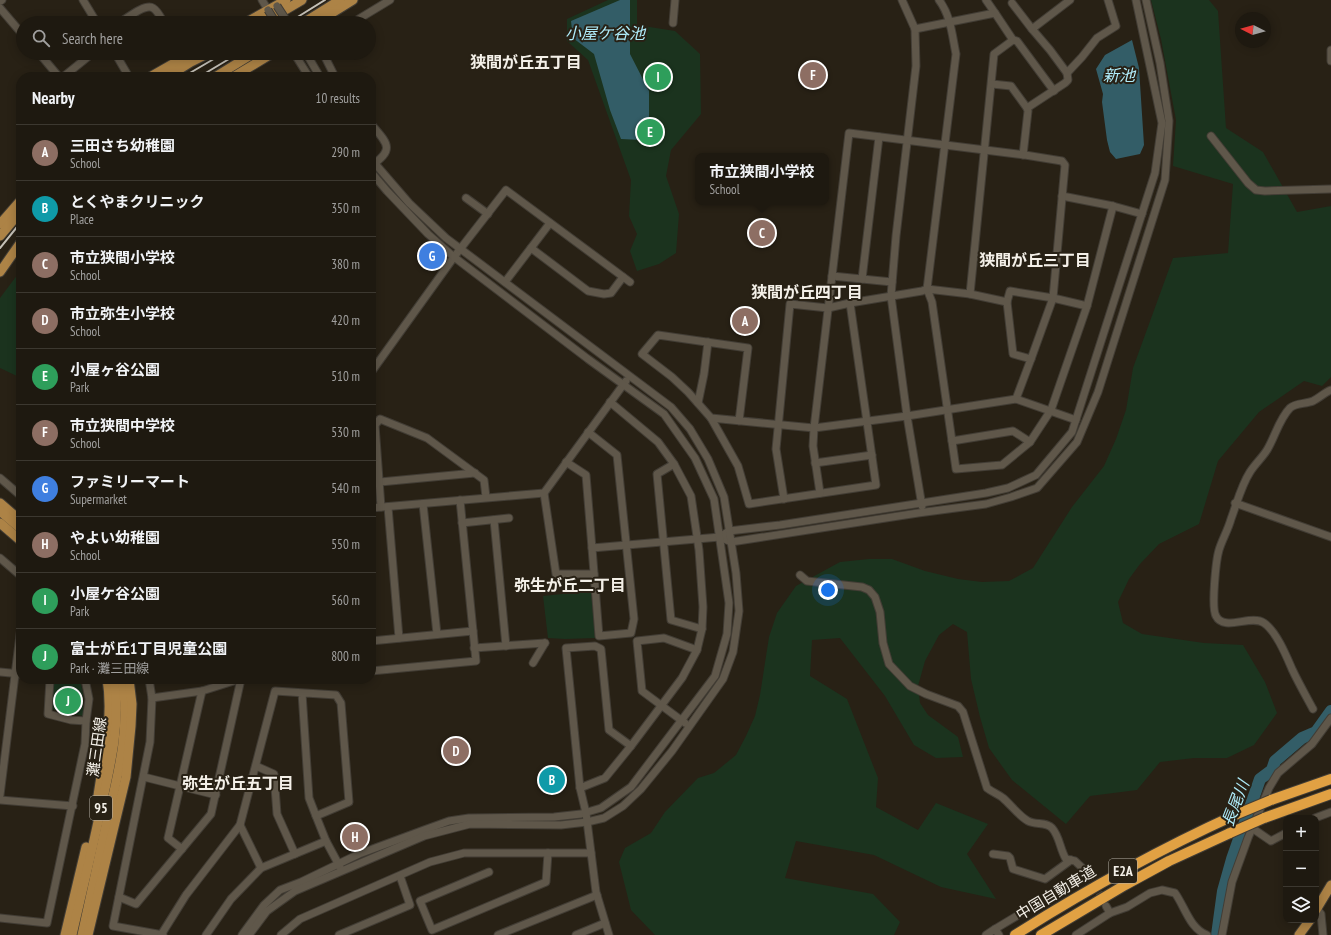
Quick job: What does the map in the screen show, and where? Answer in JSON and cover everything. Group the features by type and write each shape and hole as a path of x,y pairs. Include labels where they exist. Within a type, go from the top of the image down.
{"highway":[{"name":"中国自動車道","path":"1015,935 1067,902 1116,874 1185,838 1271,800 1331,779"},
{"name":"中国自動車道","path":"1041,935 1125,885 1169,861 1230,832 1331,794"}],"main road":[{"path":"257,16 268,10 275,3 286,0"},
{"path":"274,16 302,0"},
{"path":"314,16 340,0"},
{"path":"327,16 353,0"},
{"path":"159,72 180,60"},
{"path":"175,72 195,60"},
{"path":"223,72 243,60"},
{"path":"241,72 261,60"},
{"path":"0,224 16,206"},
{"path":"0,236 16,217"},
{"path":"0,266 16,247"},
{"path":"0,272 16,248"},
{"path":"0,278 16,257"},
{"path":"1,507 16,518"},
{"path":"1,507 16,520"},
{"path":"1,507 16,524"},
{"path":"0,523 16,537"},
{"path":"4,533 16,542"},
{"path":"4,533 16,544"},
{"name":"95","path":"96,808 109,716 108,684"},
{"name":"灘三田線","path":"72,935 111,759 116,701 114,684"},
{"name":"灘三田線","path":"82,935 118,774 124,730 125,705 123,684"},
{"name":"95","path":"88,935 126,777 132,704 130,684"},
{"name":"95","path":"65,935 96,808 111,759"},
{"name":"95","path":"109,845 118,774"},
{"path":"1319,906 1331,885"},
{"path":"1300,935 1308,923"}],"street":[{"path":"83,0 93,16"},
{"path":"262,0 272,16"},
{"path":"364,16 390,0"},
{"path":"673,23 675,0"},
{"path":"902,0 915,29 916,66 896,236 891,296 906,416 923,512"},
{"path":"939,0 945,8 950,22 956,54 927,289 932,302 956,469 1002,465 1030,442 1051,410 1087,306 1113,206"},
{"path":"986,0 1013,40 1017,42 1054,91"},
{"path":"1032,29 1070,0"},
{"path":"1066,73 1082,57 1097,38 1116,26 1108,0"},
{"path":"592,548 720,537 729,531 780,525 986,493 1008,488 1036,475 1072,432 1156,173 1162,123 1136,0"},
{"path":"720,537 731,542 923,512 986,504 1037,488 1077,442 1098,392 1165,180 1169,121 1160,63 1146,0"},
{"path":"1013,1 1032,29 1050,50 1066,73 1068,80 1027,108"},
{"path":"275,3 283,16"},
{"path":"130,16 143,7 149,6 153,8 159,16"},
{"path":"0,8 16,27"},
{"path":"915,29 995,13"},
{"path":"970,294 994,54 1013,40"},
{"path":"1331,50 1331,61"},
{"path":"44,60 55,72"},
{"path":"69,72 84,60"},
{"path":"119,60 126,72"},
{"path":"298,60 306,72"},
{"path":"310,60 317,72"},
{"path":"326,60 332,72"},
{"path":"992,84 1011,86 1027,108 1028,111 1023,154"},
{"path":"376,130 387,145 387,149 381,159 376,161"},
{"path":"820,493 813,446 814,428 849,133 1023,154 1062,161 1065,165 1052,298 1016,399"},
{"path":"862,279 879,136"},
{"path":"1211,136 1248,183 1256,190 1265,192 1331,189"},
{"path":"249,935 267,911 295,891 424,836 470,824 561,825 587,822 604,818 623,806 645,784 672,751 722,679 733,652 739,611 736,573 724,497 708,459 690,429 671,407 446,238 409,203 376,167"},
{"path":"242,935 264,905 280,890 301,882 359,854 449,821 469,818 554,817 601,808 631,787 715,676 727,634 729,603 714,499 695,458 664,414 454,257 428,234 387,192 376,178"},
{"path":"376,364 454,257 506,190 630,282"},
{"path":"1062,196 1113,206 1142,214"},
{"path":"466,198 488,214"},
{"path":"505,282 550,223"},
{"path":"532,248 588,291 604,294 611,293 623,277"},
{"path":"832,276 892,282"},
{"path":"784,499 776,449 790,304 828,308 850,302 927,289 970,294 1007,302"},
{"path":"1031,358 1013,354 1007,302 1010,292 1052,298 1087,306"},
{"path":"739,421 748,348 658,335 642,354 672,377 711,418 738,466 749,504 876,485 850,302"},
{"path":"698,403 704,374 708,342"},
{"path":"376,508 486,497 540,494 566,462 628,375"},
{"path":"1313,709 1292,669 1287,656 1272,631 1263,622 1250,620 1231,623 1221,622 1216,618 1214,612 1214,599 1219,550 1232,519 1236,503 1250,472 1267,450 1286,412 1292,406 1314,401 1324,393 1331,390"},
{"path":"711,418 814,428 868,422 1016,399 1076,420"},
{"path":"580,788 605,778 631,746 682,678 697,650 702,630 703,607 697,539 691,496 674,464 658,442 610,402"},
{"path":"376,424 380,419 427,438 484,480 486,497"},
{"path":"952,441 1013,431 1030,442"},
{"path":"566,462 586,475 598,636 631,633 634,619 617,455 588,432"},
{"path":"376,436 399,638"},
{"path":"815,462 872,455"},
{"path":"674,464 657,474 671,620 702,630"},
{"path":"380,482 475,473"},
{"path":"0,478 16,492"},
{"path":"540,494 556,574 594,574"},
{"path":"376,671 476,661 460,500"},
{"path":"1236,503 1331,537"},
{"path":"423,504 437,634"},
{"path":"462,523 509,518"},
{"path":"494,520 506,646"},
{"path":"0,558 16,572"},
{"path":"800,575 807,580 862,587 870,590 875,597 880,612 883,643 889,664 910,686 926,694 958,706 963,712 969,728 987,788 993,793 1001,796 1026,820 1032,823 1048,825 1052,828 1066,859 1075,861 1089,874"},
{"path":"376,640 473,631"},
{"path":"690,725 642,691 637,641 664,638 697,650"},
{"path":"474,648 545,643 533,663"},
{"path":"609,935 597,895 586,812 580,788 566,648 595,646 601,649 609,730 631,746"},
{"path":"0,672 16,674"},
{"path":"0,795 17,684"},
{"path":"50,684 48,714 70,720 86,721"},
{"path":"0,918 47,923 86,744 86,721 89,699 86,684"},
{"path":"150,684 152,698 150,742 113,926 162,935 186,895 240,825 275,691 336,695 341,703 349,802 316,816"},
{"path":"152,698 202,691 225,684"},
{"path":"119,897 136,904 211,814 240,684"},
{"path":"182,849 168,838 202,691"},
{"path":"302,693 310,798 326,841 342,871"},
{"path":"1222,935 1232,882 1269,788 1278,773 1312,744 1331,718"},
{"path":"256,766 274,774 277,814 295,854"},
{"path":"144,777 216,795"},
{"path":"0,800 73,806"},
{"path":"1319,816 1331,812"},
{"path":"240,825 261,868"},
{"path":"1252,828 1270,840 1283,834"},
{"path":"206,935 231,899 261,868 326,841"},
{"path":"281,935 300,919 430,862 464,853 591,853"},
{"path":"489,872 420,901 432,930 546,882 548,853"},
{"path":"993,854 1008,856 1013,869 1045,879 1071,860"},
{"path":"339,935 410,905 400,876"},
{"path":"1076,935 1110,913 1127,907 1150,893 1162,890 1175,893 1193,924 1200,932 1207,935"},
{"path":"498,935 597,895"},
{"path":"1106,906 1110,913"},
{"path":"1319,912 1321,914 1323,935"},
{"path":"986,935 997,932 1020,914"},
{"path":"576,935 605,923"}],"green space":[{"path":"608,0 637,0 637,25 675,31 700,54 701,114 671,150 666,176 679,214 676,253 659,264 637,271 630,251 637,234 629,216 631,180 588,60 567,41 567,19"},
{"path":"1151,0 1209,0 1218,11 1226,128 1263,152 1297,212 1331,206 1331,377 1322,386 1304,381 1259,412 1218,461 1199,524 1159,544 1140,564 1129,579 1118,602 1123,623 1142,634 1204,643 1243,645 1265,682 1277,713 1254,745 1227,758 1194,758 1160,762 1137,790 1090,796 1066,824 1012,780 989,748 971,679 967,632 953,624 939,635 925,661 918,686 920,703 928,715 958,737 963,757 936,758 914,745 885,696 840,638 812,640 810,676 847,699 878,778 876,807 918,830 936,803 988,824 967,854 996,899 941,887 874,855 796,841 785,878 873,894 900,922 894,935 655,935 631,910 619,862 625,848 651,833 665,812 698,778 714,773 736,755 755,716 760,695 769,637 777,613 796,586 840,562 869,559 892,559 925,571 958,579 982,582 1009,581 1033,568 1072,507 1104,466 1116,439 1126,410 1133,368 1173,258 1228,253 1233,184 1173,166 1176,120 1161,39"},
{"path":"16,277 16,376 0,368 0,298"},
{"path":"591,591 595,638 548,638 543,596"},
{"path":"54,684 81,684 83,694 83,716 51,709"}],"water":[{"name":"小屋ケ谷池","path":"620,0 630,0 630,54 649,91 649,118 662,141 621,139 610,110 594,54 573,38 571,21"},
{"name":"新池","path":"1132,40 1139,68 1144,145 1140,154 1116,159 1110,152 1107,140 1102,102 1103,94 1096,69 1105,55"}],"waterway":[{"name":"長尾川","path":"1217,935 1223,891 1232,859 1260,779 1272,770 1275,761 1302,738 1316,732 1331,711"}],"tunnel":[{"path":"1089,874 1104,902"}],"railway":[{"path":"299,16 325,0"},
{"path":"192,72 212,60"},
{"path":"207,72 227,60"},
{"path":"0,248 16,228"}],"place":[{"name":"市立狭間中学校","path":"813,75"},
{"name":"小屋ケ谷公園","path":"658,77"},
{"name":"小屋ヶ谷公園","path":"650,132"},
{"name":"市立狭間小学校","path":"762,233"},
{"name":"ファミリーマート","path":"432,256"},
{"name":"三田さち幼稚園","path":"745,321"},
{"name":"富士が丘1丁目児童公園","path":"68,701"},
{"name":"市立弥生小学校","path":"456,751"},
{"name":"とくやまクリニック","path":"552,780"},
{"name":"やよい幼稚園","path":"355,837"}],"district":[{"name":"狭間が丘五丁目","path":"526,62"},
{"name":"狭間が丘三丁目","path":"1035,260"},
{"name":"狭間が丘四丁目","path":"807,292"},
{"name":"弥生が丘二丁目","path":"570,585"},
{"name":"弥生が丘五丁目","path":"238,783"}]}
